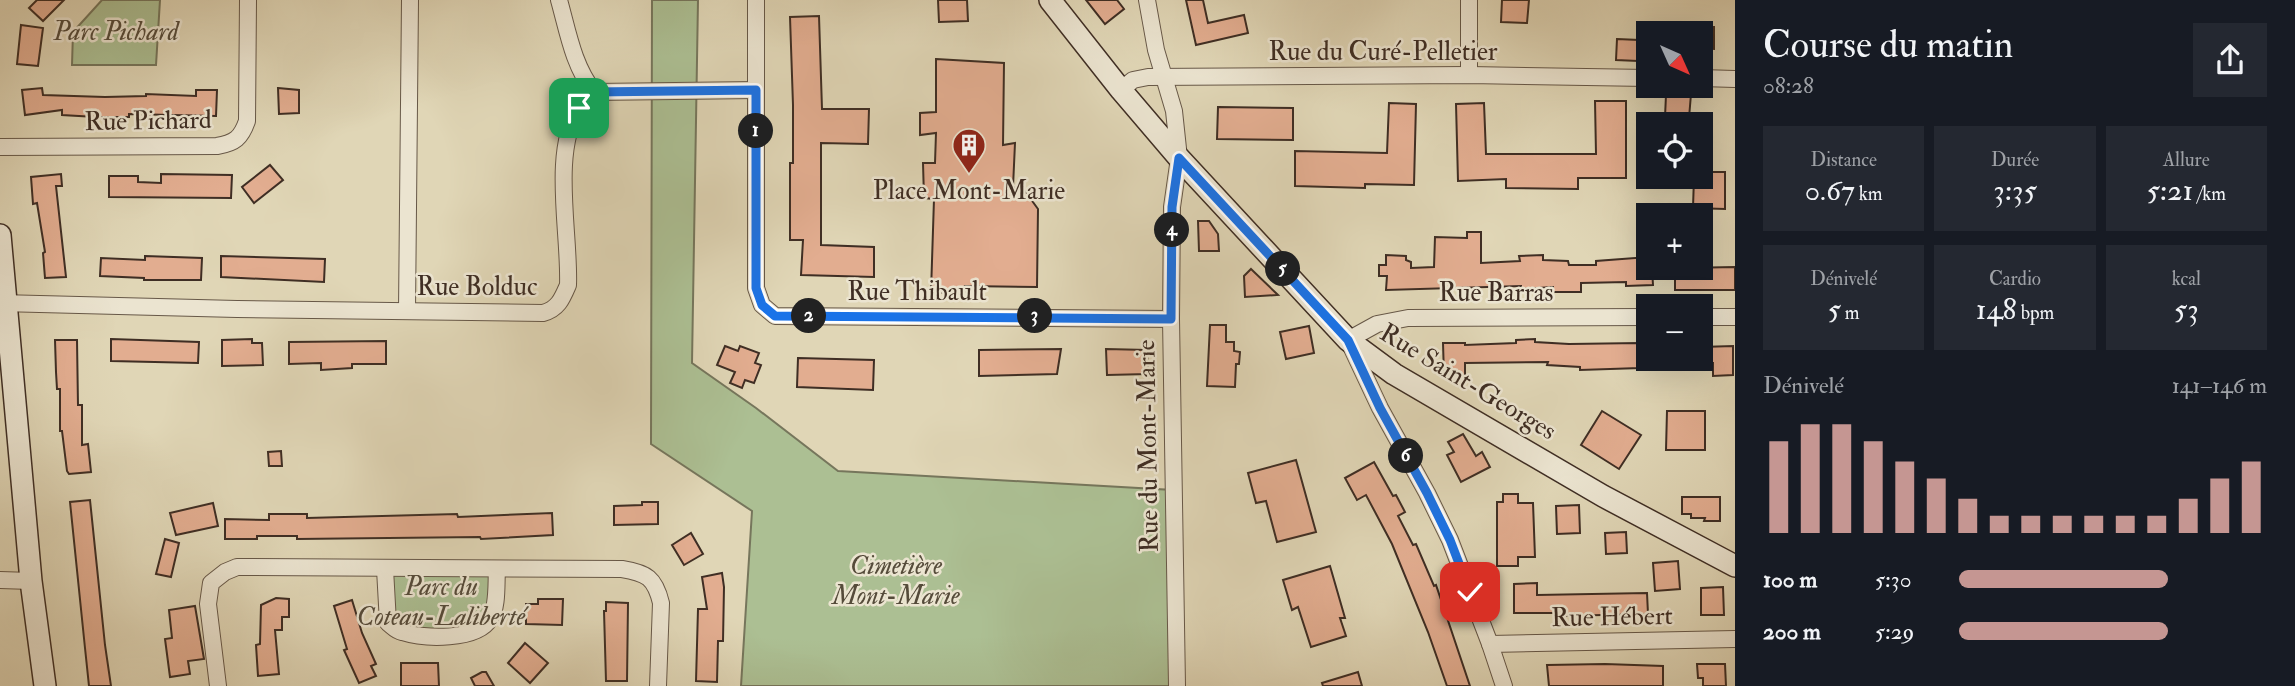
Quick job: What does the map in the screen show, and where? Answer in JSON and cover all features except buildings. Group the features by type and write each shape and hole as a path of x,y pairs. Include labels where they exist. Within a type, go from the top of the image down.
{"street":[{"name":"Rue Pichard","path":"0,147 217,146 233,143 243,134 247,121 248,0"},
{"path":"407,311 410,0"},
{"path":"559,0 576,61 583,78 594,92 756,90"},
{"name":"Rue Thibault","path":"756,0 756,288 762,305 775,316 1171,319"},
{"name":"Rue Saint-Georges","path":"1050,0 1179,158 1348,340 1394,374 1592,489 1735,566"},
{"name":"Rue du Mont-Marie","path":"1147,0 1156,50 1174,111 1179,158 1172,207 1171,319 1177,686"},
{"path":"1469,0 1469,75"},
{"name":"Rue du Curé-Pelletier","path":"1121,90 1133,80 1148,76 1469,75 1636,78"},
{"path":"1713,78 1735,79"},
{"name":"Rue Bolduc","path":"4,303 529,314 553,310 568,285 563,157 579,108 594,92"},
{"path":"0,235 31,581 45,686"},
{"name":"Rue Barras","path":"1348,340 1377,324 1408,318 1636,317"},
{"path":"1713,317 1735,317"},
{"path":"1348,340 1380,408 1450,540 1504,686"},
{"path":"218,686 208,604 211,583 237,567 622,569 639,572 649,578 658,591 661,603 658,686"},
{"path":"385,569 388,623 398,632 432,636 467,635 483,628 492,617 497,570"},
{"path":"0,580 31,581"},
{"name":"Rue Hébert","path":"1490,644 1735,639"}],"green space":[{"name":"Parc Pichard","path":"102,0 160,0 156,65 72,65 73,32"},
{"name":"Cimetière Mont-Marie","path":"652,0 698,0 692,363 838,471 1173,490 1177,686 741,686 752,511 651,444"},
{"name":"Parc du Coteau-Laliberté","path":"385,569 497,570 483,628 398,632"}],"place":[{"name":"Place Mont-Marie","path":"969,175"}],"route":[{"path":"579,108 594,92 756,90 756,288 762,305 775,316 1065,316 1171,319 1172,207 1179,158 1348,340 1380,408 1450,540 1470,592"}]}
